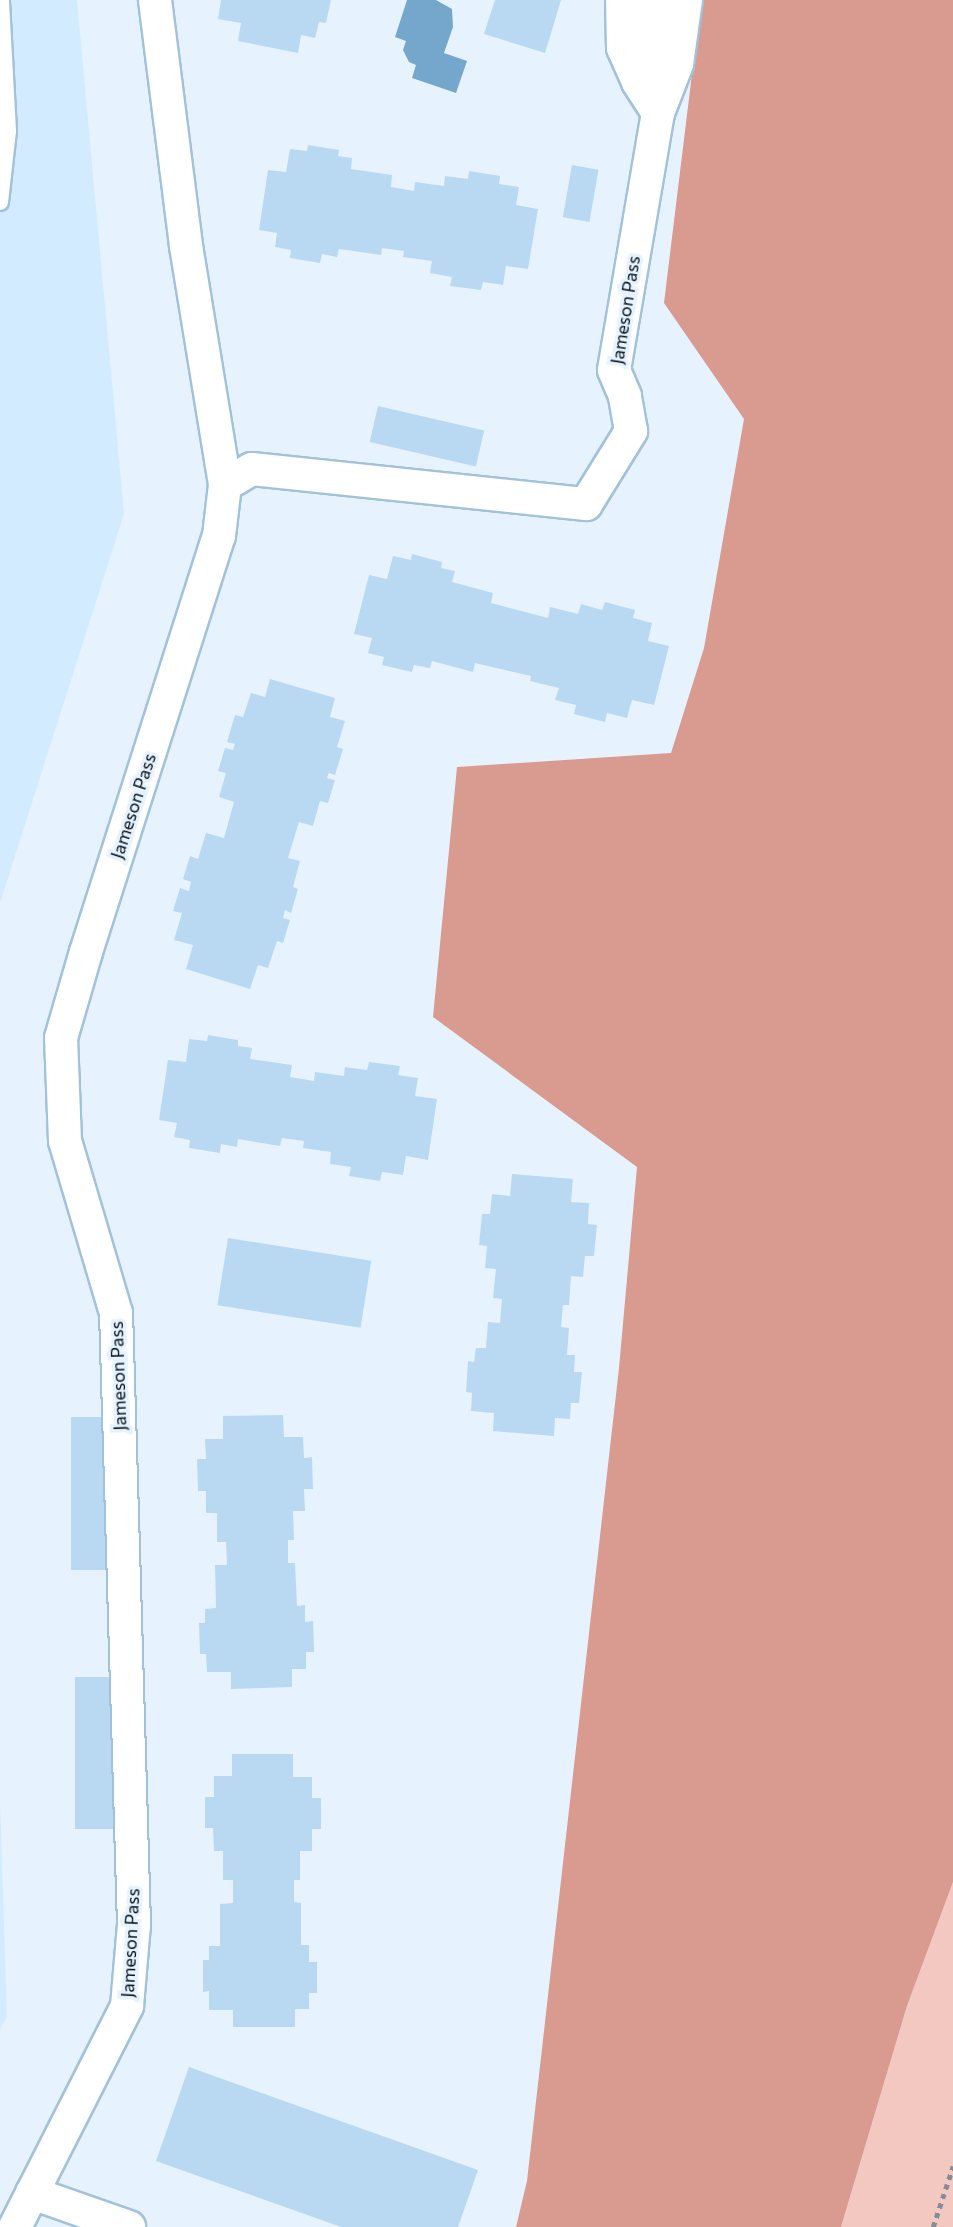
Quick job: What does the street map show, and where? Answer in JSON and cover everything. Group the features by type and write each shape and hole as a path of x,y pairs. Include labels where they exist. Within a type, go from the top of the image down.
{"street":[{"name":"Jameson Pass","path":"15,2227 127,2006 134,1925 116,1314 65,1141 61,1038 219,536 225,485 186,246 155,0"},
{"path":"622,0 623,48 638,82 658,113"},
{"name":"Jameson Pass","path":"654,0 652,52 658,113"},
{"name":"Jameson Pass","path":"225,485 252,469 586,504 631,431 625,396 614,369 658,113 677,64 686,0"},
{"path":"32,2193 129,2227"}],"lane":[{"path":"0,202 8,131 1,0"}],"path":[{"path":"933,2227 953,2166"}],"shaded area":[{"path":"0,0 77,0 124,514 0,903"},
{"path":"701,0 953,0 953,1882 907,2006 841,2227 516,2227 527,2181 619,1368 637,1167 433,1017 457,767 671,753 704,648 744,419 664,303"},
{"path":"0,1801 7,2016 0,2030"},
{"path":"953,1882 953,2227 841,2227 907,2006"}],"water":[{"path":"407,0 436,0 452,9 453,27 444,53 467,61 456,93 412,78 416,65 409,62 403,50 406,41 395,37"}],"building":[{"path":"221,0 331,0 326,23 319,22 315,38 301,35 298,53 238,41 241,23 218,19"},
{"path":"495,0 561,0 545,53 484,34"},
{"path":"308,145 339,150 338,156 352,158 351,169 392,175 391,187 414,191 415,182 444,186 445,176 468,179 469,171 500,176 499,184 519,187 516,205 538,209 528,269 506,266 503,285 483,282 481,290 450,286 452,277 430,273 432,261 403,257 404,251 382,248 381,255 339,249 337,257 322,254 320,263 290,258 291,250 275,247 277,233 259,230 268,170 286,172 290,149 307,151"},
{"path":"572,165 599,170 589,222 563,217"},
{"path":"378,406 484,431 476,467 370,442"},
{"path":"412,554 442,562 441,568 455,571 452,582 493,593 491,603 548,618 550,607 578,614 581,604 602,610 605,602 635,610 633,618 652,623 648,641 669,646 654,705 632,700 627,718 607,713 605,722 574,714 576,705 555,700 559,688 530,681 531,676 475,663 473,672 432,661 430,668 414,665 412,672 382,665 384,657 368,653 372,638 354,634 369,575 387,579 393,556 411,560"},
{"path":"270,679 335,698 330,717 345,721 337,747 343,749 335,775 329,773 327,778 335,780 328,803 320,801 313,826 299,822 288,858 300,861 293,887 298,889 291,913 285,910 283,918 290,920 283,943 277,941 268,968 258,965 250,989 186,969 193,945 174,940 182,913 173,911 180,888 189,891 191,882 183,879 190,856 198,859 206,833 224,838 234,802 219,797 226,773 218,771 225,748 233,750 235,744 227,742 235,715 243,717 251,693 265,697"},
{"path":"208,1035 238,1040 238,1046 252,1048 250,1059 292,1065 290,1077 314,1081 315,1072 344,1076 345,1067 367,1070 369,1062 400,1066 398,1075 418,1078 415,1096 437,1099 428,1160 406,1156 403,1175 382,1172 380,1181 349,1176 351,1167 330,1164 331,1152 303,1148 304,1141 282,1138 280,1146 238,1139 237,1147 221,1144 220,1153 189,1148 190,1140 174,1137 177,1123 159,1120 168,1060 186,1062 189,1039 207,1041"},
{"path":"512,1174 573,1179 571,1202 589,1203 588,1224 597,1225 594,1256 585,1256 583,1277 571,1276 569,1305 563,1305 561,1327 569,1328 567,1355 575,1355 574,1372 582,1372 579,1403 571,1403 570,1419 555,1418 554,1436 493,1431 494,1413 471,1411 472,1393 466,1392 468,1361 474,1362 476,1348 486,1348 488,1322 500,1323 502,1299 493,1298 496,1269 485,1268 487,1246 479,1245 482,1214 490,1214 492,1194 510,1196"},
{"path":"228,1238 371,1261 361,1328 217,1305"},
{"path":"283,1415 284,1437 303,1437 304,1458 312,1457 313,1489 304,1489 305,1511 293,1511 294,1540 288,1540 288,1563 295,1563 297,1606 305,1605 305,1622 313,1621 314,1652 306,1652 306,1669 292,1669 292,1687 231,1689 231,1672 207,1672 206,1654 200,1654 199,1623 205,1623 205,1609 216,1608 215,1565 227,1565 226,1542 217,1542 217,1513 206,1513 206,1491 198,1491 197,1459 206,1459 205,1439 223,1439 223,1416"},
{"path":"71,1417 109,1417 109,1570 71,1570"},
{"path":"75,1677 114,1677 114,1829 75,1829"},
{"path":"232,1754 293,1754 293,1777 312,1777 312,1798 321,1798 321,1829 312,1829 312,1851 300,1851 300,1880 294,1880 294,1902 301,1903 301,1945 309,1945 309,1962 317,1962 317,1993 309,1993 309,2009 295,2009 295,2027 233,2027 233,2010 209,2010 209,1991 203,1992 203,1960 209,1960 209,1946 220,1946 220,1904 233,1903 233,1880 223,1880 223,1851 214,1851 213,1828 205,1828 205,1797 214,1797 214,1776 232,1776"},
{"path":"189,2067 478,2170 458,2227 341,2227 156,2161"}]}
